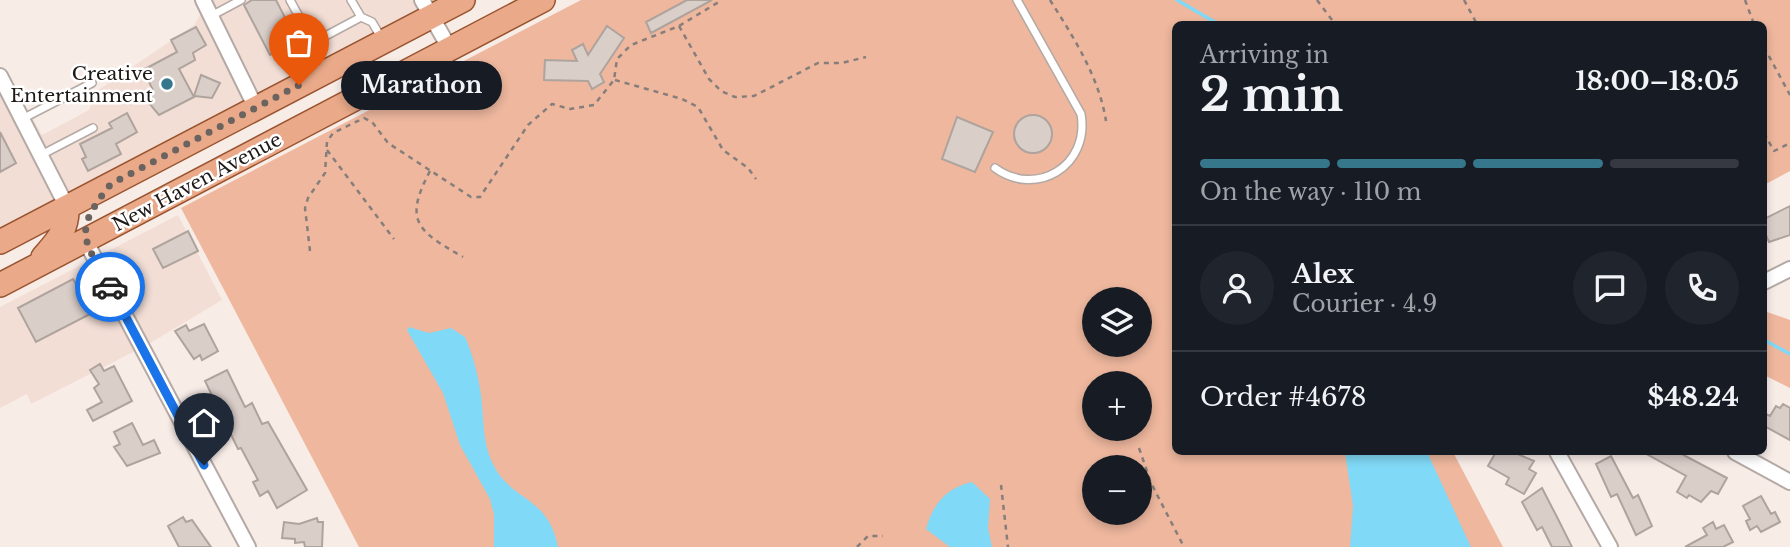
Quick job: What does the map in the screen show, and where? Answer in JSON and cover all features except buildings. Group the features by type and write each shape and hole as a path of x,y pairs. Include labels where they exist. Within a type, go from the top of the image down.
{"main road":[{"name":"New Haven Avenue","path":"0,243 383,41 426,8 463,0"},
{"name":"New Haven Avenue","path":"0,285 543,0"},
{"path":"229,165 249,138 256,108"},
{"path":"85,240 89,211 111,184"},
{"path":"34,267 61,237 68,223 67,207"}],"street":[{"path":"203,0 256,108"},
{"path":"426,8 450,49"},
{"path":"0,75 67,207"},
{"path":"85,240 248,547"},
{"path":"1767,280 1790,269"},
{"path":"1559,455 1610,547"},
{"path":"1740,455 1790,482"}],"lane":[{"path":"211,16 241,0"},
{"path":"290,0 314,46"},
{"path":"351,0 361,17 372,22 383,41"},
{"path":"995,167 1008,178 1046,179 1062,169 1075,154 1083,128 1080,114 1017,0"},
{"path":"321,74 311,53 318,40 361,17"},
{"path":"22,119 92,83"},
{"path":"40,155 93,128"}],"path":[{"path":"310,251 306,208 308,198 325,173 327,142 333,133 364,118 372,122 388,143 471,197 480,197 528,125 552,104 570,109 594,105 614,80 617,59 631,45 679,26 722,0"},
{"path":"1050,0 1083,54 1102,95 1106,121"},
{"path":"1317,0 1333,21"},
{"path":"1464,0 1475,21"},
{"path":"1745,0 1753,21"},
{"path":"679,26 709,79 721,91 735,97 754,96 818,63 842,63 866,57"},
{"path":"1767,53 1790,95"},
{"path":"614,80 682,99 698,107 723,150 748,168 756,179"},
{"path":"1767,138 1774,151 1790,143"},
{"path":"327,150 394,239"},
{"path":"430,171 416,199 416,215 432,239 463,257"},
{"path":"1139,449 1151,483 1184,547"},
{"path":"1001,485 1008,547"},
{"path":"857,547 868,536 883,536"}],"shaded area":[{"path":"211,0 447,0 258,99"},
{"path":"581,0 1790,0 1790,171 1767,183 1767,21 1172,21 1172,455 1455,455 1503,547 359,547 181,208"},
{"path":"202,12 246,105 70,198 0,60 42,135 89,110 97,91 194,25"},
{"path":"0,90 58,204 0,234"},
{"path":"178,215 222,300 147,345 31,404 27,394 0,408 0,307"},
{"path":"1767,312 1790,320 1790,388 1767,376"}],"water":[{"path":"409,327 429,333 451,328 465,337 477,373 489,455 509,486 546,517 558,547 494,547 494,514 490,499 460,445 443,393 407,330"},
{"path":"1345,455 1428,455 1471,547 1350,547 1353,506"},
{"path":"972,482 990,499 988,528 992,547 950,547 926,529 929,520 942,498 955,488"}],"waterway":[{"path":"1177,0 1213,21"},
{"path":"1767,342 1790,354"}],"way so far":[{"path":"110,287 85,240 85,225 89,211 111,184 299,85"}],"place":[{"name":"Creative Entertainment","path":"167,84"},
{"name":"Marathon","path":"299,85"}],"route":[{"path":"110,287 204,465"}]}
